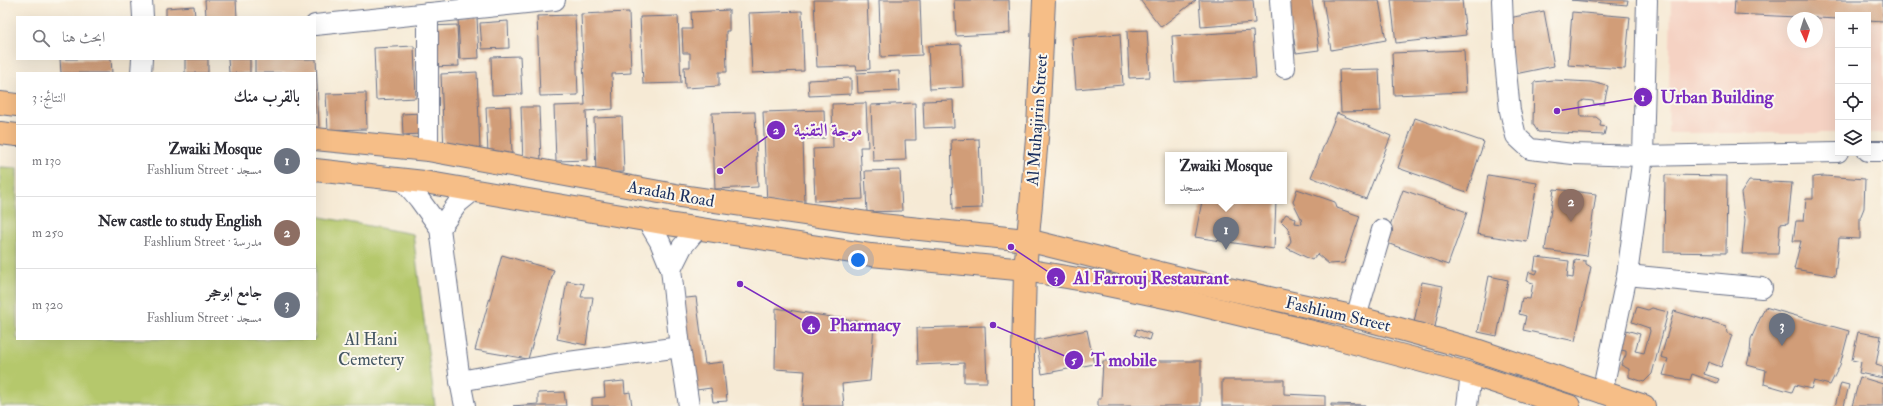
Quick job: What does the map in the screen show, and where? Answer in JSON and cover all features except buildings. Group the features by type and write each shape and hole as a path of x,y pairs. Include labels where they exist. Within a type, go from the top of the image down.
{"main road":[{"name":"Al Muhajirin Street","path":"1023,406 1023,353 1027,240 1038,128 1044,0"},
{"path":"0,103 16,105"},
{"path":"0,133 16,135"},
{"name":"Aradah Road","path":"316,139 428,150 681,196 881,225 1027,240"},
{"name":"Aradah Road","path":"316,170 402,179 474,190 647,220 871,255 1026,270"},
{"name":"Fashlium Street","path":"1027,240 1192,281 1356,317 1473,349 1644,406"},
{"name":"Fashlium Street","path":"1026,270 1184,301 1320,334 1471,374 1569,406"},
{"path":"1184,301 1192,281"}],"street":[{"path":"142,0 143,16"},
{"path":"316,25 555,0"},
{"path":"1280,0 1285,68"},
{"path":"1502,0 1504,50 1510,111 1516,136 1530,149 1548,152 1643,156 1835,152"},
{"path":"1602,393 1627,275 1643,156 1647,0"},
{"path":"428,13 428,150"},
{"path":"141,72 142,60"},
{"path":"1871,151 1883,151"},
{"path":"402,179 440,228 460,381 465,406"},
{"path":"440,228 458,203 474,190"},
{"path":"647,220 660,242 671,269 680,347 689,406"},
{"path":"671,269 682,247 698,228"},
{"path":"1356,317 1382,230"},
{"path":"1627,275 1762,288"},
{"path":"460,381 561,364 680,347"},
{"path":"1467,406 1471,374"}],"shaded area":[{"path":"1671,0 1883,0 1883,133 1871,133 1871,12 1835,12 1835,133 1668,133"}],"green space":[{"name":"Al Hani Cemetery","path":"0,167 16,168 16,340 316,340 316,216 413,234 435,406 0,406"}],"place":[{"name":"Urban Building","path":"1557,111"},
{"name":"موجة التقنية","path":"720,171"},
{"name":"New castle to study English","path":"1571,222"},
{"name":"Al Farrouj Restaurant","path":"1011,247"},
{"name":"Zwaiki Mosque","path":"1226,250"},
{"name":"Pharmacy","path":"740,284"},
{"name":"T mobile","path":"993,325"},
{"name":"جامع ابوحجر","path":"1782,346"}]}
